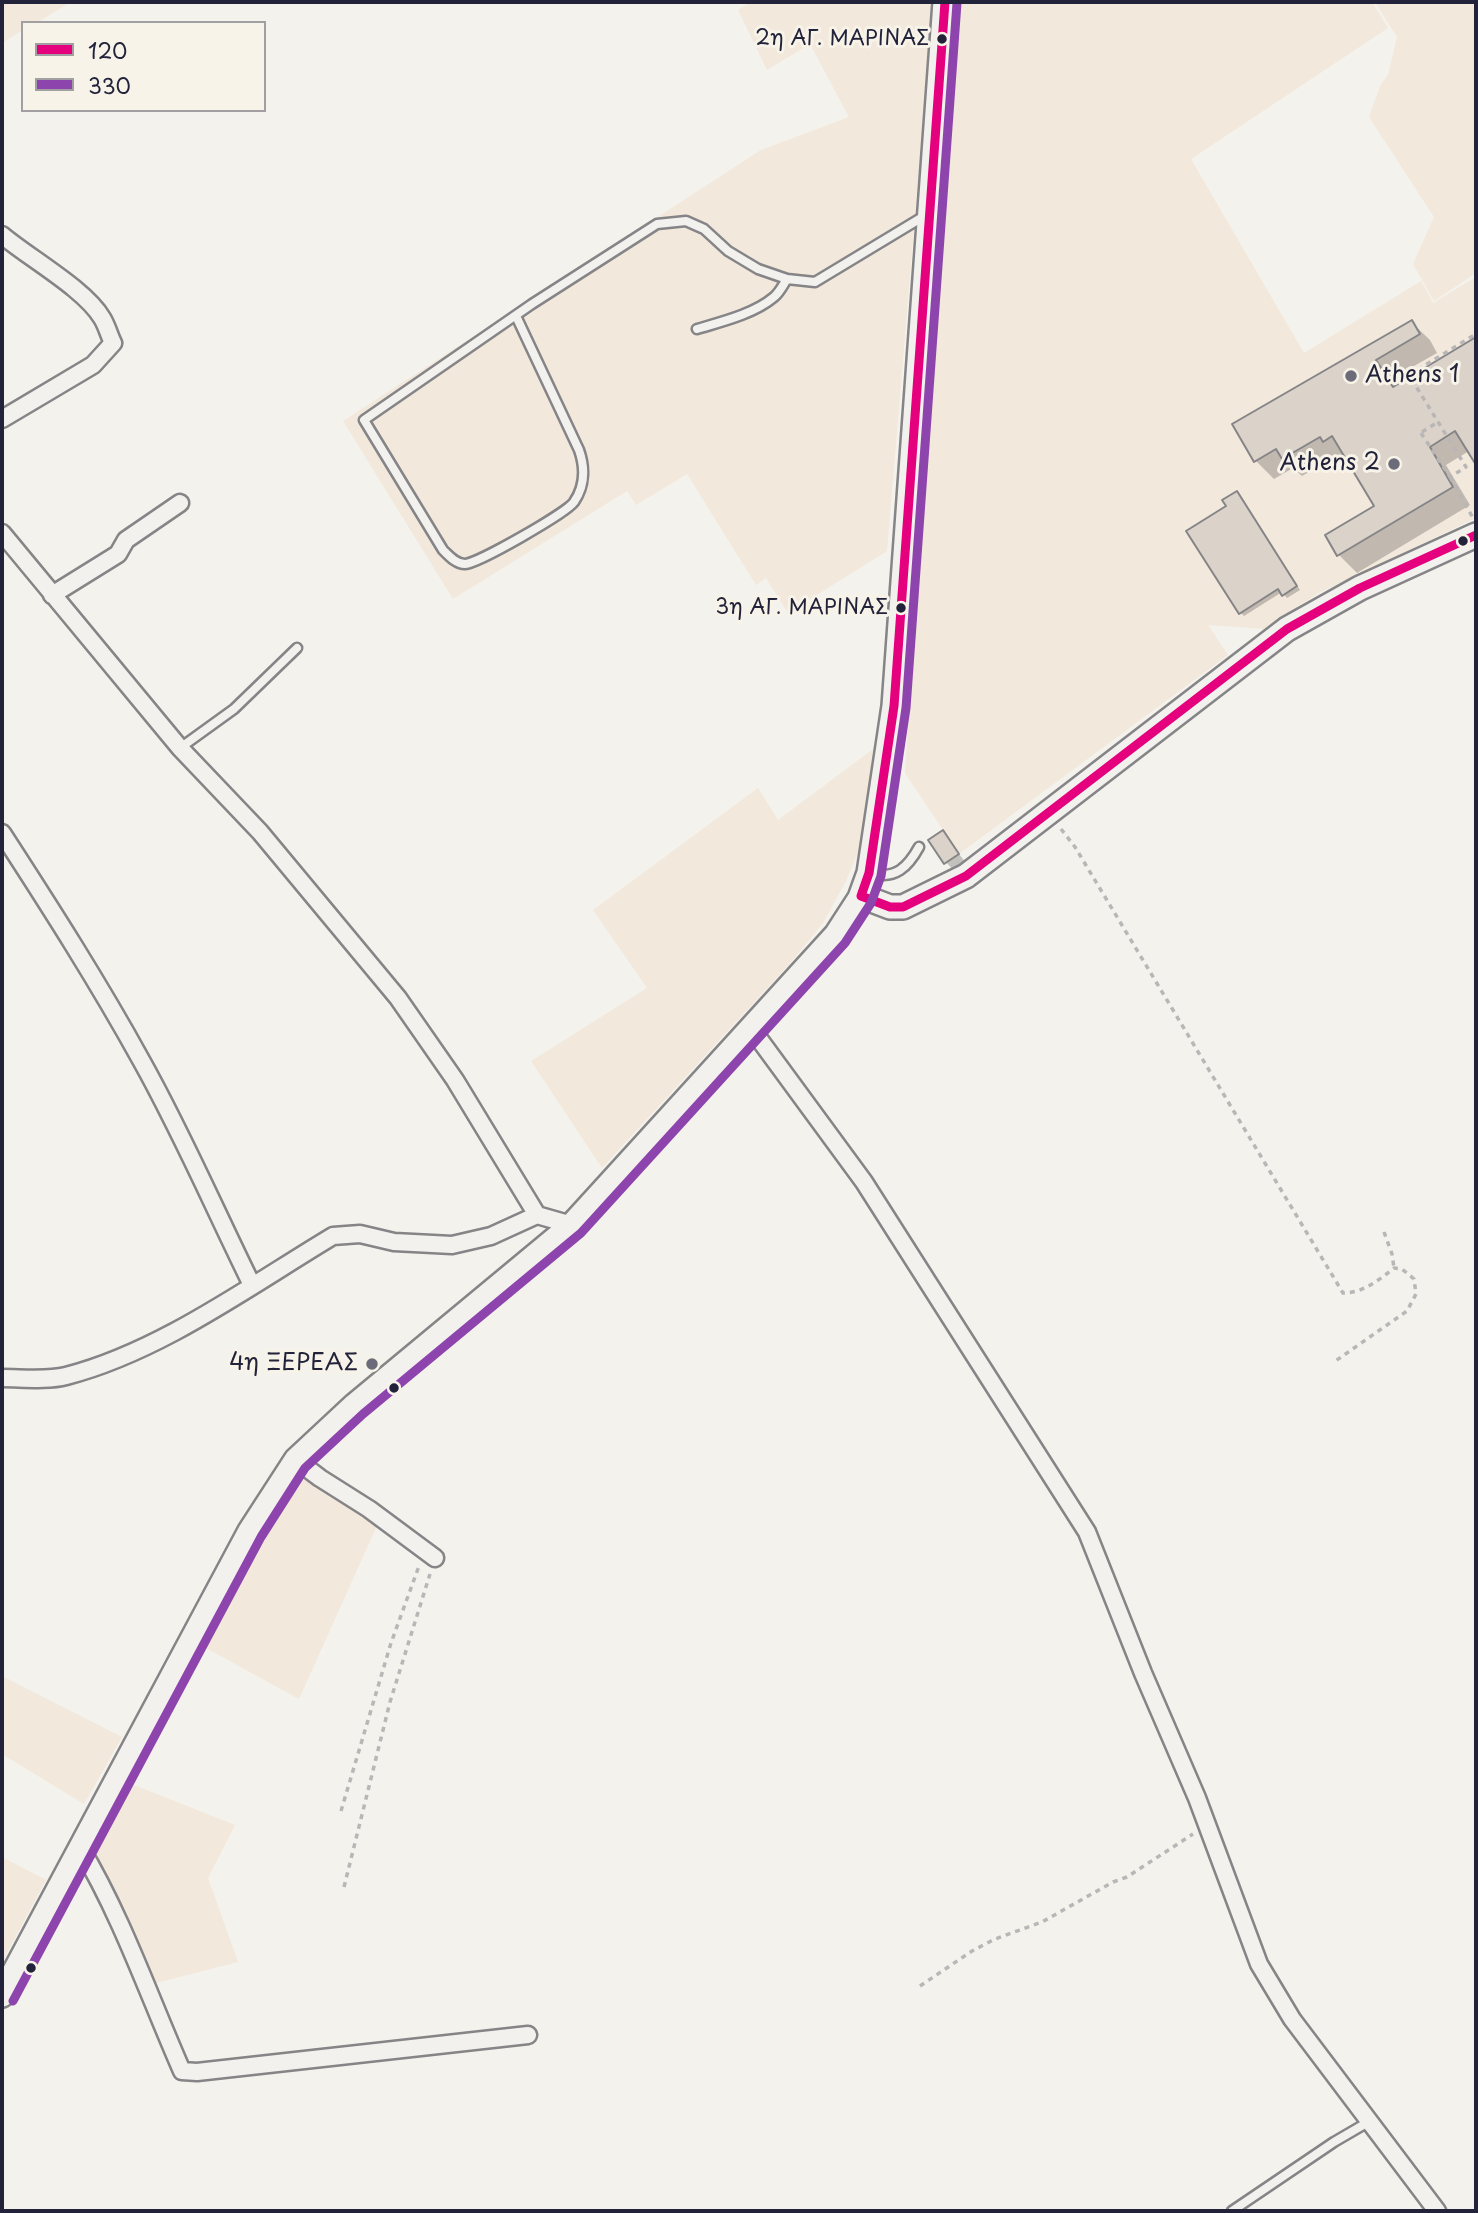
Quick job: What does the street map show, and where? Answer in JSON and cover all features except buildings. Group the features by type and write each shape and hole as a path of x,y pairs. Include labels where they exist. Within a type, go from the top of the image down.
{"main road":[{"path":"2,1995 250,1531 296,1460 355,1405 572,1225 836,935 860,896 869,873 894,706 945,2"},
{"path":"860,896 890,907 903,907 973,871 1287,629 1475,527"}],"street":[{"path":"2,235 73,288 102,317 113,343 93,365 2,419"},
{"path":"52,595 118,554 126,540 180,503"},
{"path":"2,533 180,748 260,832 398,998 455,1080 537,1215"},
{"path":"2,833 65,930 142,1060 252,1285"},
{"path":"751,1028 864,1182 1087,1532 1206,1824 1259,1964 1292,2019 1437,2211"},
{"path":"2,1378 64,1376 116,1358 185,1327 333,1236 360,1234 394,1242 452,1245 491,1236 537,1215 572,1225"},
{"path":"296,1460 369,1509 430,1555"},
{"path":"80,1847 96,1875 182,2071 197,2072 528,2035"}],"lane":[{"path":"516,316 585,468 573,503 495,554 465,564 453,560 443,550 364,420 516,316 657,223 686,221 704,229 728,251 758,269 787,279 815,282 929,213"},
{"path":"697,329 766,303 777,295 787,279"},
{"path":"180,748 234,709 297,648"},
{"path":"869,873 891,876 899,872 913,858 919,847"},
{"path":"1232,2211 1370,2121"}],"path":[{"path":"1450,477 1466,467 1409,375 1476,334"},
{"path":"1438,422 1422,433 1450,477 1475,527"},
{"path":"1046,816 1075,847 1343,1293 1350,1293 1374,1283 1394,1268 1402,1269 1414,1279 1416,1294 1407,1311 1334,1362"},
{"path":"1384,1231 1394,1268"},
{"path":"341,1811 411,1583 430,1555"},
{"path":"344,1887 430,1555"},
{"path":"920,1986 972,1951 995,1939 1042,1922 1112,1882 1127,1877 1206,1824"}],"shaded area":[{"path":"2,2 71,2 39,21 21,21 21,31 2,43"},
{"path":"751,2 933,2 887,551 788,613 766,578 756,585 687,474 636,505 627,491 453,599 343,421 761,150 849,117 810,44 767,70 738,10"},
{"path":"958,2 1372,2 1388,28 1191,159 1304,353 1421,281 1433,303 1476,277 1476,518 1317,594 1264,629 1208,625 1228,655 959,854 905,773 951,149"},
{"path":"1375,2 1476,2 1476,273 1434,301 1413,264 1434,217 1369,117 1380,86 1388,75 1397,37"},
{"path":"873,749 867,809 859,850 823,923 792,961 602,1168 531,1061 647,988 593,910 758,788 778,820"},
{"path":"306,1472 380,1519 299,1699 202,1646 257,1544"},
{"path":"4,1677 122,1737 84,1804 2,1754"},
{"path":"129,1783 235,1825 208,1878 238,1962 156,1983 110,1880 92,1849"},
{"path":"2,1857 46,1880 3,1960 2,1960"}],"transit line":[{"name":"120","path":"861,896 869,873 894,706 945,2"},
{"name":"330","path":"13,2001 261,1537 305,1468 363,1414 581,1233 845,943 871,903 881,876 906,708 957,3"},
{"name":"120","path":"861,896 890,907 903,907 966,876 1287,629 1360,588 1476,535"}],"place":[{"name":"2η ΑΓ. ΜΑΡΙΝΑΣ","path":"942,39"},
{"name":"Athens 1","path":"1351,376"},
{"name":"Athens 2","path":"1394,464"},
{"name":"3η ΑΓ. ΜΑΡΙΝΑΣ","path":"901,608"},
{"name":"4η ΞΕΡΕΑΣ","path":"372,1364"}]}
